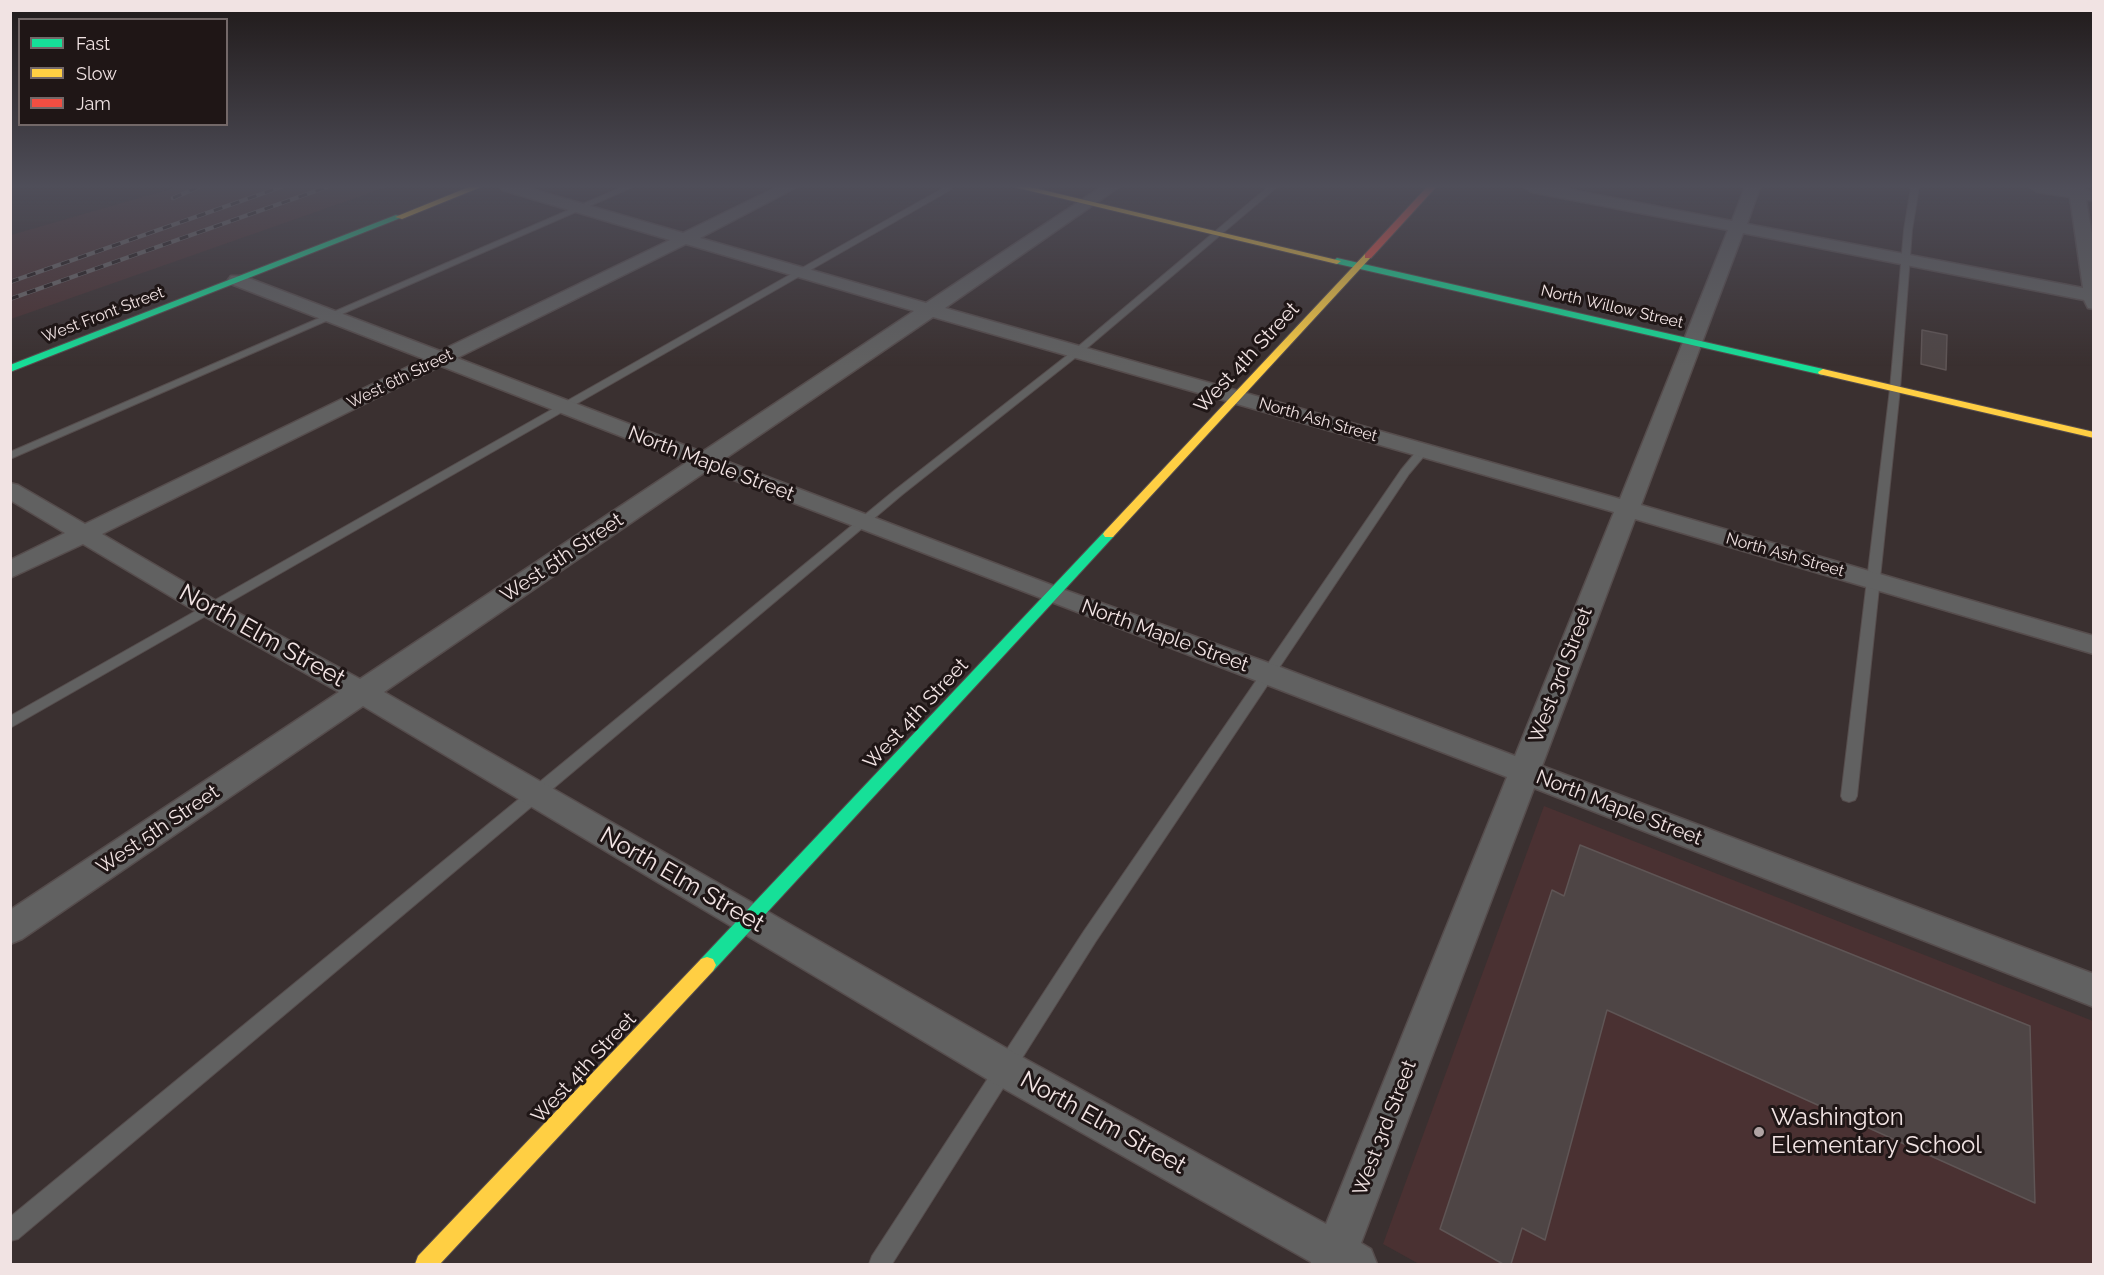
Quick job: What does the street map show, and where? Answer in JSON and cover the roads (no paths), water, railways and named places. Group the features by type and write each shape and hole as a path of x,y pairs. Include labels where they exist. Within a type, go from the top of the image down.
{"main road":[{"name":"West Front Street","path":"10,369 324,246"},
{"name":"North Willow Street","path":"1276,246 2094,435"},
{"name":"West 4th Street","path":"426,1264 1378,246"}],"street":[{"name":"West 6th Street","path":"10,570 671,246"},
{"name":"North Ash Street","path":"707,246 1424,449 2094,645"},
{"name":"West 5th Street","path":"10,929 1025,246"},
{"name":"West 3rd Street","path":"1342,1261 1524,772 1730,246"},
{"path":"1837,246 2093,299 2088,246"},
{"name":"North Maple Street","path":"237,280 329,318 1053,596 1270,674 2094,991"},
{"name":"North Elm Street","path":"10,490 212,609 363,693 1006,1069 1342,1261"}],"lane":[{"path":"10,456 493,246"},
{"path":"10,723 848,246"},
{"path":"10,1231 981,425 1077,352 1201,246"},
{"path":"1850,795 1895,389 1907,246"},
{"path":"880,1264 1090,936 1405,472 1424,449"}],"railway":[{"path":"10,282 111,246"},
{"path":"10,299 159,246"}],"place":[{"name":"Washington Elementary School","path":"1759,1132"}]}
